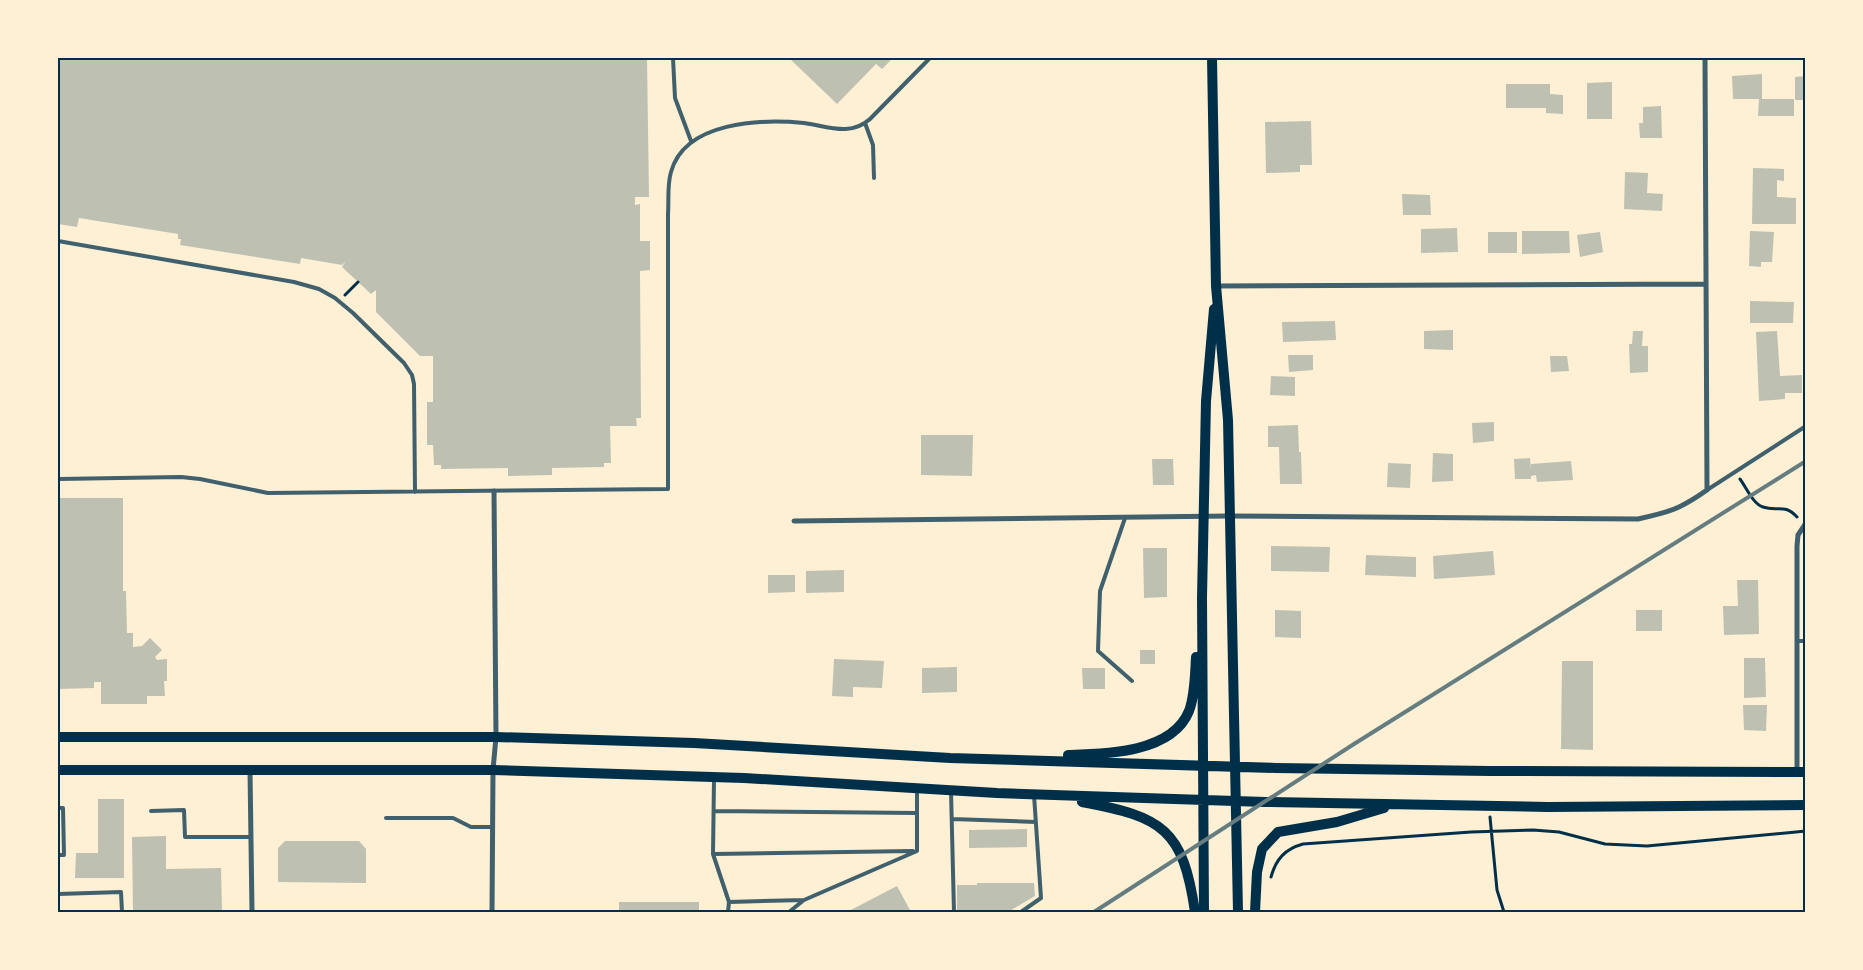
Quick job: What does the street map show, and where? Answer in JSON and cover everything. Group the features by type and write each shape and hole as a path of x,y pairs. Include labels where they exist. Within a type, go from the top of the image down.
{"main road":[{"path":"1212,58 1216,286 1228,420 1238,912"},
{"path":"1204,912 1203,569 1208,369 1216,286"},
{"path":"970,758 1072,755 1122,750 1154,743 1174,732 1186,717 1191,702 1203,569"},
{"path":"58,737 496,737 694,743 970,758 1235,767 1490,771 1801,772"},
{"path":"58,770 493,770 714,777 1034,795 1236,801 1489,806 1806,805"},
{"path":"1034,795 1126,811 1143,817 1160,827 1171,838 1182,856 1189,877 1196,912"},
{"path":"1255,912 1256,872 1262,849 1278,832 1337,822 1394,805"}],"street":[{"path":"794,521 1229,516 1638,519 1667,513 1685,505 1707,490 1705,58"},
{"path":"1216,286 1706,284"},
{"path":"492,912 493,770 496,737 494,491"},
{"path":"1801,772 1797,641 1798,536 1805,524"},
{"path":"250,769 252,912"}],"lane":[{"path":"673,58 675,98 691,141"},
{"path":"58,479 181,477 268,493 668,489 667,310 669,180 676,158 691,141 717,130 752,123 791,122 839,130 854,129 866,123 930,58"},
{"path":"866,123 873,145 874,178"},
{"path":"58,241 294,282 319,289 339,301 404,363 412,375 415,492"},
{"path":"1707,490 1806,426"},
{"path":"1125,518 1100,591 1098,651 1132,681"},
{"path":"1797,641 1806,641"},
{"path":"714,777 713,854 729,902 728,912"},
{"path":"917,788 917,851"},
{"path":"951,791 954,912"},
{"path":"1021,912 1040,898 1034,795"},
{"path":"58,808 63,808 64,855 58,855"},
{"path":"151,811 184,810 185,837 251,837"},
{"path":"714,811 917,813"},
{"path":"386,818 453,818 471,827 492,827"},
{"path":"952,819 1036,822"},
{"path":"713,854 917,851"},
{"path":"789,912 804,900 917,851"},
{"path":"58,894 121,892 122,912"},
{"path":"729,902 804,900"}],"path":[{"path":"339,301 358,282"},
{"path":"1735,472 1757,504 1764,508 1783,508 1791,511 1797,517"},
{"path":"1489,806 1497,890 1504,912"},
{"path":"1270,878 1274,866 1283,853 1302,844 1533,830 1559,832 1605,844 1647,846 1806,832"}],"building":[{"path":"58,58 647,58 649,197 635,197 635,205 640,204 640,241 650,241 650,270 640,271 641,418 636,418 637,426 610,426 611,463 604,463 604,467 552,468 552,475 508,476 508,468 441,469 441,465 434,465 433,445 427,445 427,402 433,402 433,356 420,356 376,312 376,290 371,294 342,267 346,261 342,265 301,258 300,264 180,245 181,239 178,239 178,234 79,218 77,227 58,224"},
{"path":"789,58 893,58 882,69 876,64 837,104"},
{"path":"1762,74 1762,99 1794,99 1794,116 1758,116 1759,99 1733,99 1732,76"},
{"path":"1806,76 1806,100 1795,100 1795,77"},
{"path":"1612,82 1612,119 1587,119 1587,83"},
{"path":"1506,84 1550,84 1550,94 1563,95 1563,114 1546,113 1546,108 1506,108"},
{"path":"1661,106 1662,138 1640,138 1639,123 1643,123 1643,107"},
{"path":"1311,121 1312,165 1300,165 1300,172 1266,173 1265,122"},
{"path":"1753,168 1784,169 1784,181 1777,180 1777,197 1796,198 1796,224 1752,224"},
{"path":"1625,172 1648,173 1647,193 1663,194 1662,211 1624,209"},
{"path":"1402,194 1430,195 1431,215 1403,215"},
{"path":"1457,228 1458,252 1421,253 1421,229"},
{"path":"1522,231 1569,231 1570,253 1522,254"},
{"path":"1750,231 1774,232 1772,262 1761,262 1761,267 1749,266"},
{"path":"1488,232 1517,232 1517,253 1488,253"},
{"path":"1600,232 1603,252 1580,257 1577,235"},
{"path":"1750,301 1794,302 1793,323 1750,323"},
{"path":"1335,321 1336,340 1283,342 1282,322"},
{"path":"1453,330 1453,350 1424,349 1424,331"},
{"path":"1633,331 1643,331 1642,346 1648,346 1648,372 1630,373 1629,344 1632,344"},
{"path":"1777,331 1780,376 1802,375 1802,393 1785,393 1785,399 1759,401 1756,332"},
{"path":"1288,355 1313,355 1313,370 1289,372"},
{"path":"1550,356 1567,356 1569,371 1551,372"},
{"path":"1271,376 1295,377 1295,396 1270,395"},
{"path":"1494,422 1494,441 1473,443 1472,423"},
{"path":"1298,425 1302,484 1280,484 1279,447 1268,447 1268,426"},
{"path":"921,435 973,435 972,476 921,475"},
{"path":"1433,453 1453,454 1453,481 1432,482"},
{"path":"1530,458 1531,470 1531,464 1571,461 1573,480 1537,482 1536,475 1531,476 1531,479 1515,479 1514,459"},
{"path":"1152,459 1173,459 1174,485 1153,485"},
{"path":"1388,463 1411,464 1410,488 1387,487"},
{"path":"58,498 123,498 123,591 126,591 127,633 133,633 133,647 142,646 150,638 162,650 155,657 157,660 167,659 167,681 164,681 165,696 147,696 147,704 101,704 101,682 94,682 94,688 58,689"},
{"path":"1271,546 1330,547 1329,572 1271,571"},
{"path":"1143,548 1167,548 1167,597 1144,598"},
{"path":"1493,551 1495,575 1434,579 1433,556"},
{"path":"1366,555 1416,557 1416,577 1365,575"},
{"path":"844,570 844,592 806,593 806,571"},
{"path":"768,575 795,575 795,592 768,593"},
{"path":"1737,580 1758,580 1759,634 1724,635 1723,606 1738,606"},
{"path":"1275,610 1301,611 1301,638 1275,637"},
{"path":"1636,610 1662,610 1662,631 1636,631"},
{"path":"1140,650 1155,650 1155,664 1140,664"},
{"path":"1744,658 1765,658 1766,697 1744,698"},
{"path":"834,659 884,661 882,688 853,687 853,697 832,696"},
{"path":"1562,661 1593,661 1593,750 1561,749"},
{"path":"957,667 957,692 922,693 922,668"},
{"path":"1082,668 1105,668 1105,689 1083,689"},
{"path":"1743,705 1767,705 1766,731 1744,730"},
{"path":"98,799 124,799 124,878 75,878 76,853 98,853"},
{"path":"1027,829 1027,847 969,848 969,830"},
{"path":"166,836 166,869 221,868 222,911 133,912 132,837"},
{"path":"285,841 359,841 366,849 366,883 278,882 278,848"},
{"path":"977,883 1034,883 1035,896 1008,912 957,912 957,885 977,885"},
{"path":"897,886 911,912 847,912"},
{"path":"619,902 699,902 699,912 619,912"}],"railway":[{"path":"1094,912 1354,744 1806,461"}]}
